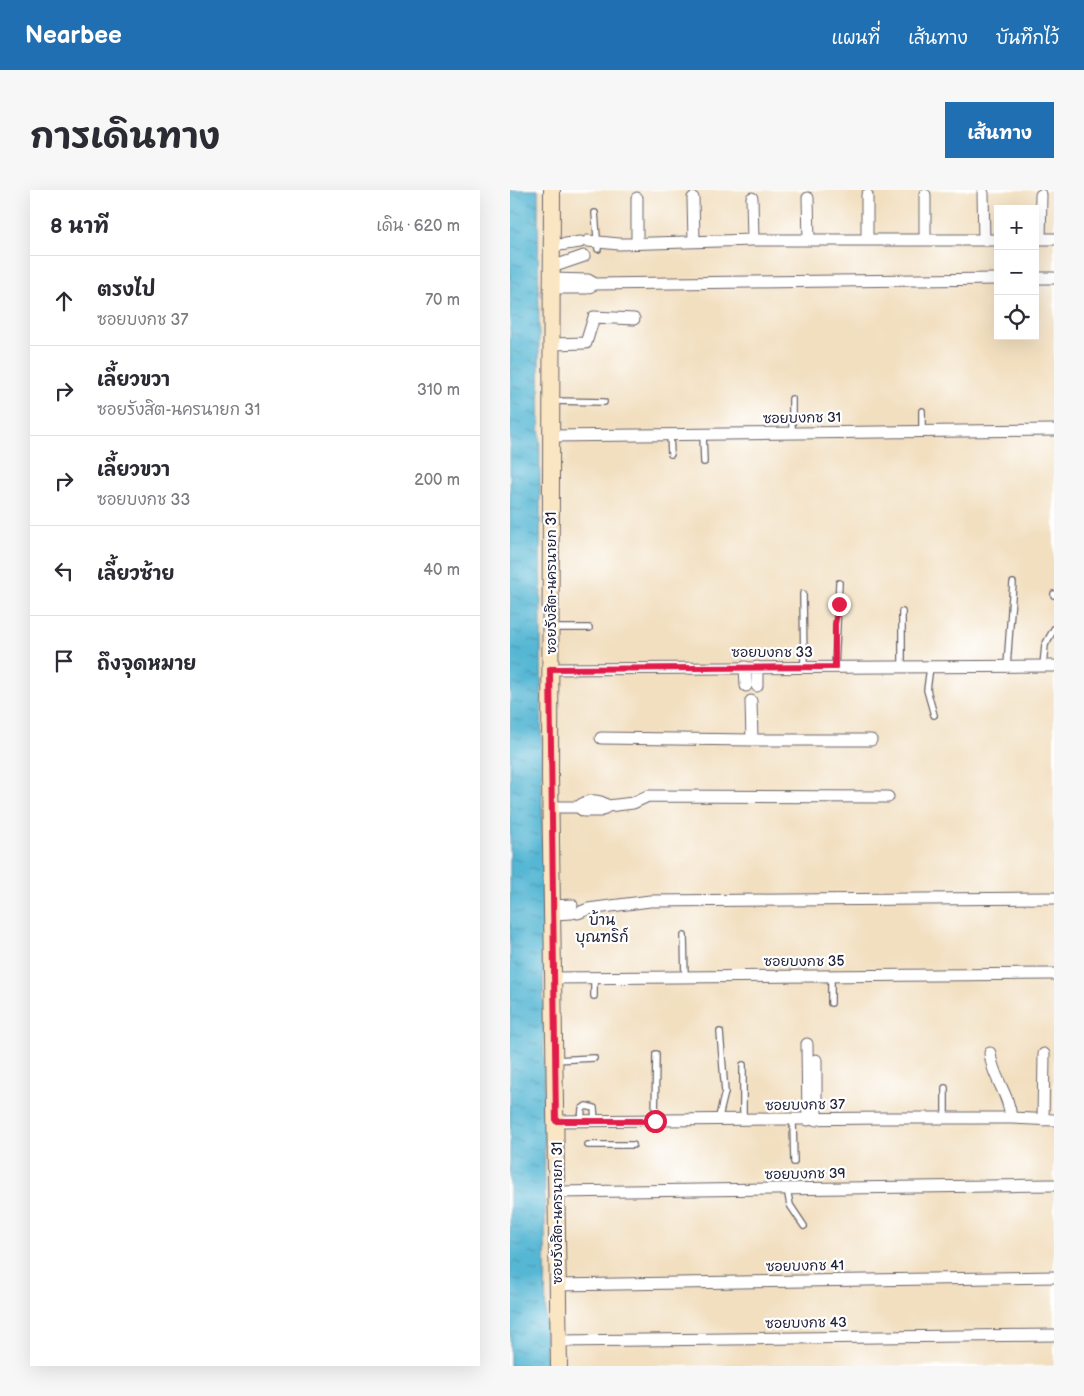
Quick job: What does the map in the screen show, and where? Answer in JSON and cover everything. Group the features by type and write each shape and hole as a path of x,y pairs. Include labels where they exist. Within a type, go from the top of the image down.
{"street":[{"name":"ซอยรังสิต-นครนายก 31","path":"552,190 550,669 556,1121 561,1145 557,1192 559,1366"},
{"path":"983,194 984,240"},
{"path":"867,195 867,239"},
{"path":"924,195 925,240"},
{"path":"1039,224 1041,195"},
{"path":"636,198 637,243"},
{"path":"693,198 694,241"},
{"path":"752,198 753,240"},
{"path":"808,198 809,240"},
{"path":"1039,239 1054,239"},
{"path":"552,246 589,247 637,243 753,240 994,240"},
{"path":"552,278 589,247"},
{"path":"552,278 588,280 595,284 994,279"},
{"path":"1039,278 1054,278"},
{"path":"551,344 586,343 594,317 634,319"},
{"name":"ซอยบงกช 31","path":"551,436 1054,430"},
{"name":"ซอยบงกช 33","path":"550,669 1048,666"},
{"path":"751,667 752,740"},
{"path":"601,738 871,740"},
{"path":"551,807 578,807 584,811 600,811 608,806 633,803 643,798 655,796 888,797"},
{"path":"552,910 650,901 1054,898"},
{"name":"ซอยบงกช 35","path":"554,978 1054,974"},
{"path":"806,1044 812,1120"},
{"path":"990,1053 991,1066 1010,1104 1011,1118"},
{"path":"1044,1054 1049,1120"},
{"path":"812,1120 816,1060"},
{"name":"ซอยบงกช 37","path":"556,1121 792,1121 945,1118 1049,1120"},
{"name":"ซอยบงกช 39","path":"557,1192 1054,1185"},
{"name":"ซอยบงกช 41","path":"557,1285 1054,1277"},
{"name":"ซอยบงกช 43","path":"559,1341 1054,1335"}],"lane":[{"path":"589,247 595,213"},
{"path":"792,399 792,433"},
{"path":"550,400 604,402"},
{"path":"922,411 922,432"},
{"path":"670,434 671,454"},
{"path":"703,434 704,462"},
{"path":"835,667 838,583"},
{"path":"1007,666 1013,583"},
{"path":"803,594 804,667"},
{"path":"902,612 902,667"},
{"path":"551,628 589,628"},
{"path":"1048,666 1045,645 1054,629"},
{"path":"930,667 927,690 934,715"},
{"path":"684,936 685,977"},
{"path":"831,976 831,1003"},
{"path":"594,978 594,996"},
{"path":"718,1121 725,1092 720,1032"},
{"path":"655,1121 656,1054"},
{"path":"555,1060 594,1058"},
{"path":"743,1065 743,1121"},
{"path":"945,1088 945,1118"},
{"path":"792,1121 794,1162"},
{"path":"588,1145 633,1145"},
{"path":"787,1189 790,1205 804,1226"}],"water":[{"path":"510,190 538,190 546,1366 510,1366"}],"district":[{"name":"บ้าน บุณฑริก์","path":"602,928"}],"route":[{"path":"655,1121 556,1121 550,669 835,667 835,624 839,604"}]}
